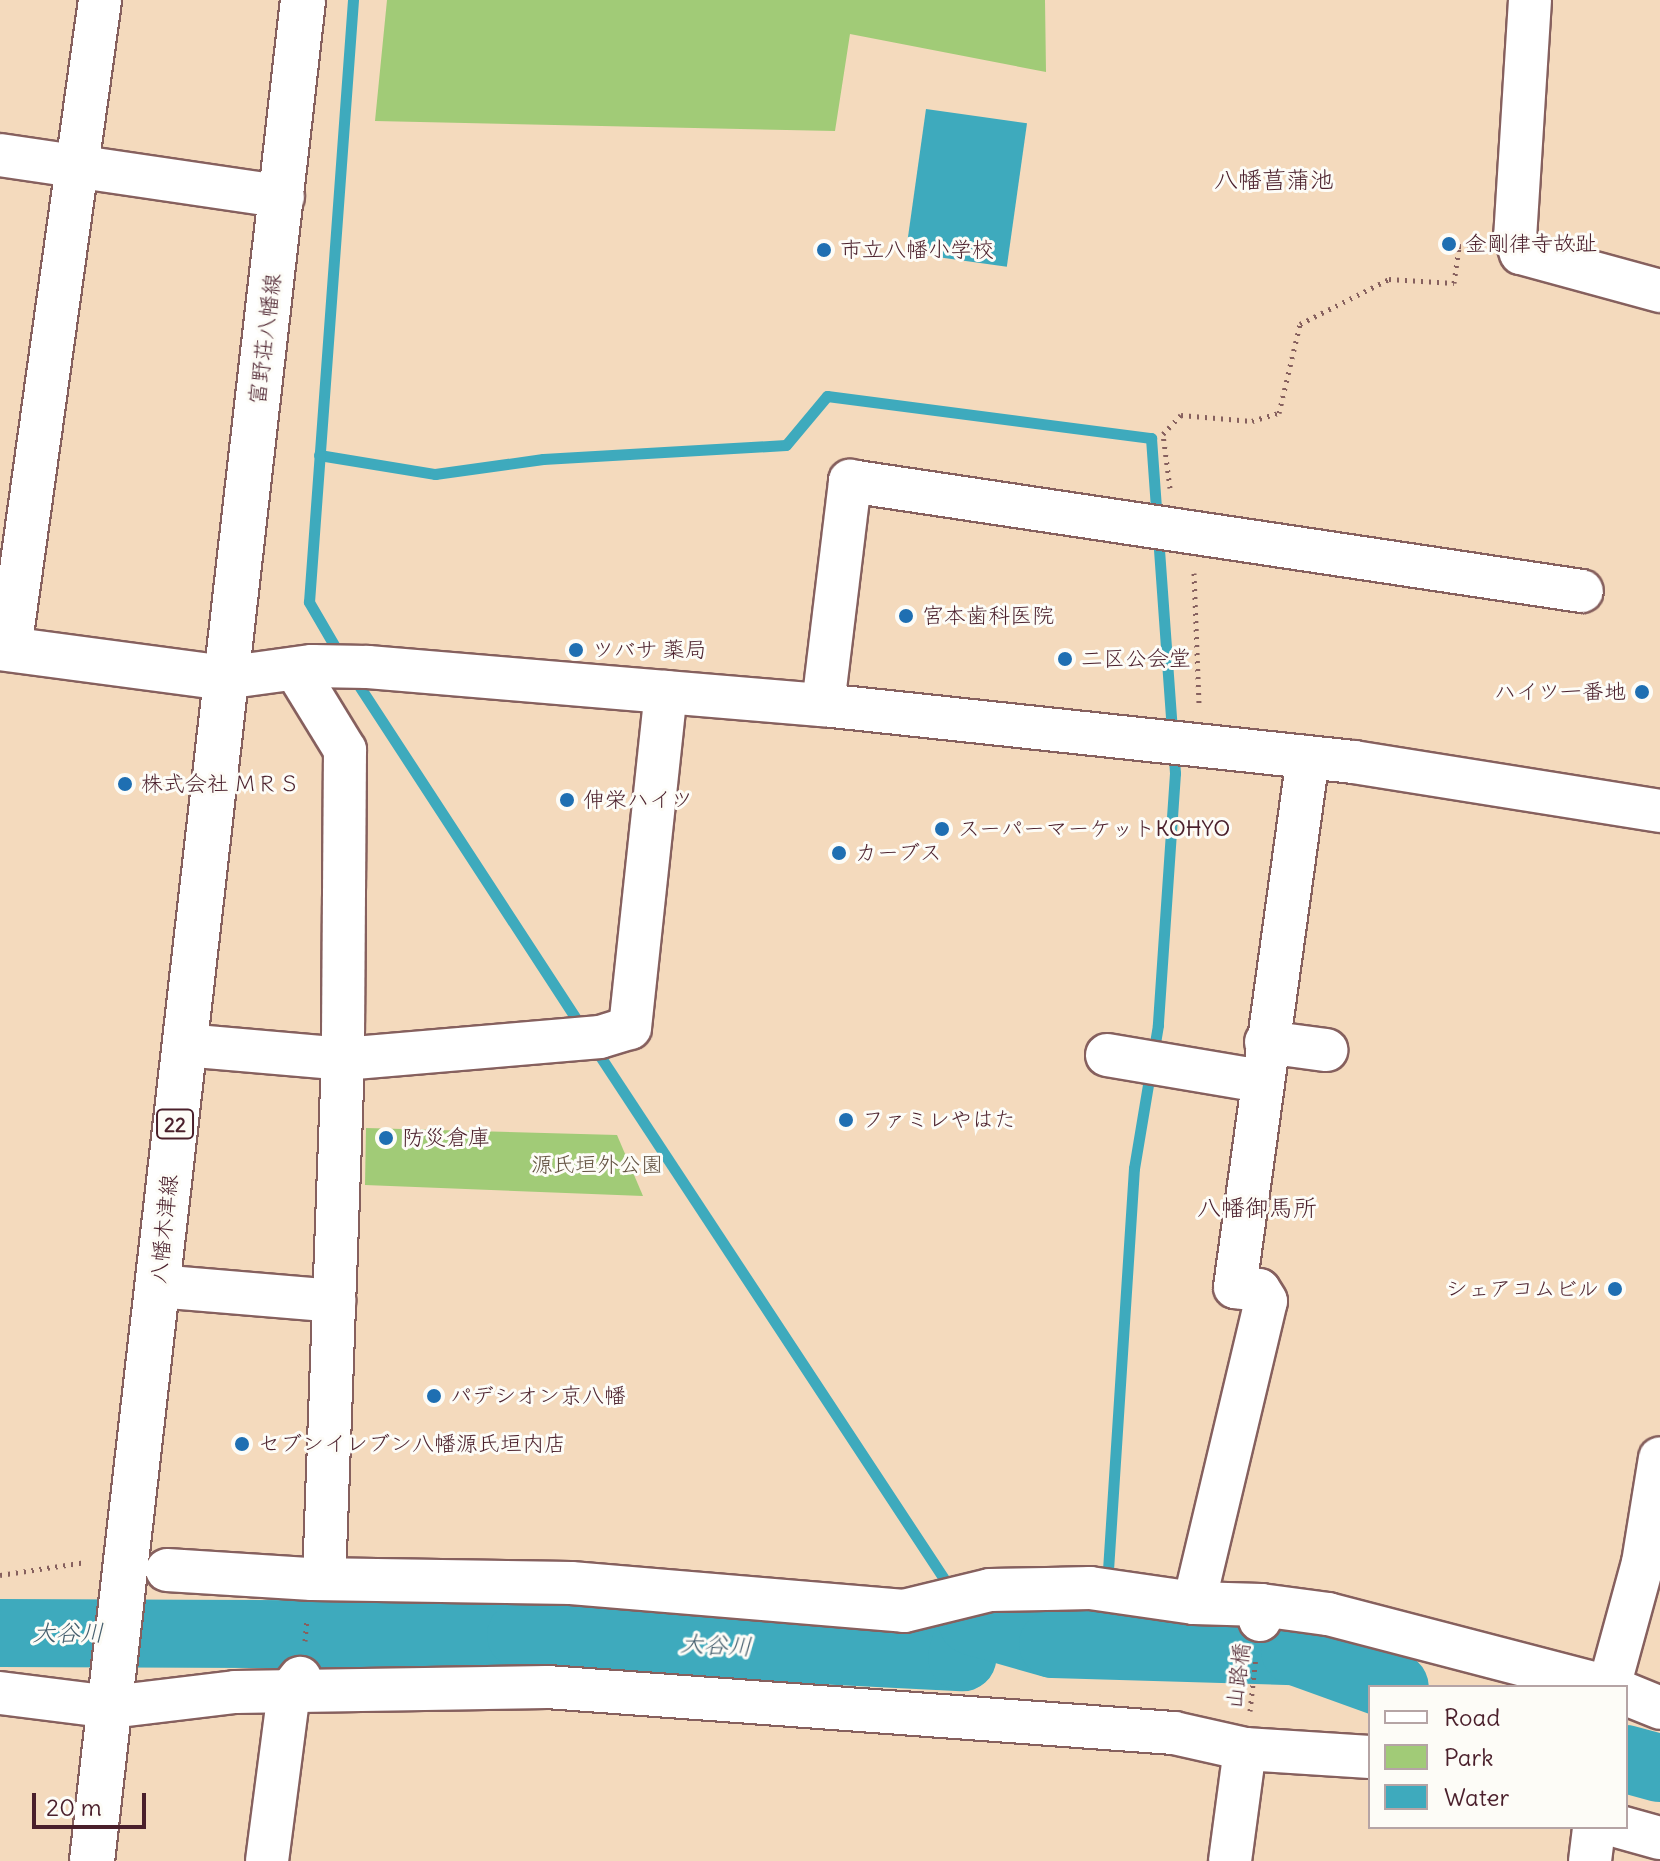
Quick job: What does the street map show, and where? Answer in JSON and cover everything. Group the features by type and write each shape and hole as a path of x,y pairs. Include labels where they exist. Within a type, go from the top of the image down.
{"main road":[{"name":"富野荘八幡線","path":"224,678 283,197 303,0"},
{"path":"5,648 224,678"},
{"name":"八幡木津線","path":"92,1861 111,1698 140,1565 157,1286 224,678"}],"street":[{"path":"5,648 100,0"},
{"path":"1530,0 1515,236 1521,253 1660,291"},
{"path":"0,155 283,197"},
{"path":"823,705 850,481 1168,532 1582,591"},
{"path":"224,678 304,668 368,667 823,705 1308,757 1660,811"},
{"path":"304,668 345,750 343,1059 334,1301 316,1582"},
{"path":"184,1045 343,1059 600,1037 630,1028 666,692"},
{"path":"1194,1603 1266,1301 1259,1290 1235,1287 1308,757"},
{"path":"1136,1059 1264,1062 1326,1050"},
{"path":"157,1286 334,1301"},
{"path":"1610,1685 1652,1567 1660,1458"},
{"path":"140,1565 316,1582 571,1583 904,1611 990,1590 1090,1588 1145,1592 1194,1603 1261,1612 1328,1614 1601,1685"},
{"path":"267,1861 294,1685"},
{"path":"0,1693 111,1698 235,1692 294,1685 547,1687 1174,1733 1247,1735 1368,1757"},
{"path":"1628,1695 1660,1708"},
{"path":"1230,1861 1247,1735"},
{"path":"1590,1861 1594,1829"},
{"path":"1627,1829 1660,1838"}],"path":[{"path":"1180,741 1168,532 1174,519 1163,434 1181,415 1252,421 1279,413 1300,324 1389,279 1454,283 1459,246 1521,253"},
{"path":"0,1575 140,1565"},
{"path":"294,1685 316,1582"},
{"name":"山路橋","path":"1247,1735 1261,1612"}],"green space":[{"path":"387,0 1045,0 1046,72 850,34 835,131 375,121"},
{"name":"源氏垣外公園","path":"366,1128 617,1135 643,1196 365,1185"}],"water":[{"path":"926,109 1027,123 1007,267 906,253"}],"waterway":[{"path":"341,657 309,602 353,0"},
{"path":"319,455 435,474 543,459 786,445 827,396 1151,438 1175,773 1158,1025 1134,1168 1107,1581"},
{"path":"352,675 583,1030"},
{"path":"594,1047 952,1591"},
{"path":"1104,1646 1106,1598"},
{"name":"大谷川","path":"0,1633 521,1635 962,1657 972,1621 1053,1644 1295,1651 1389,1685"},
{"name":"大谷川","path":"1628,1760 1660,1768"}],"place":[{"name":"金剛律寺故趾","path":"1449,244"},
{"name":"市立八幡小学校","path":"824,250"},
{"name":"宮本歯科医院","path":"906,616"},
{"name":"ツバサ 薬局","path":"576,650"},
{"name":"二区公会堂","path":"1065,659"},
{"name":"ハイツ一番地","path":"1642,692"},
{"name":"株式会社 ＭＲＳ","path":"125,784"},
{"name":"伸栄ハイツ","path":"567,800"},
{"name":"スーパーマーケットKOHYO","path":"942,829"},
{"name":"カーブス","path":"839,853"},
{"name":"ファミレやはた","path":"846,1120"},
{"name":"防災倉庫","path":"386,1138"},
{"name":"シェアコムビル","path":"1615,1289"},
{"name":"パデシオン京八幡","path":"434,1396"},
{"name":"セブンイレブン八幡源氏垣内店","path":"242,1444"}],"district":[{"name":"八幡菖蒲池","path":"1274,180"},
{"name":"八幡御馬所","path":"1257,1208"}]}
